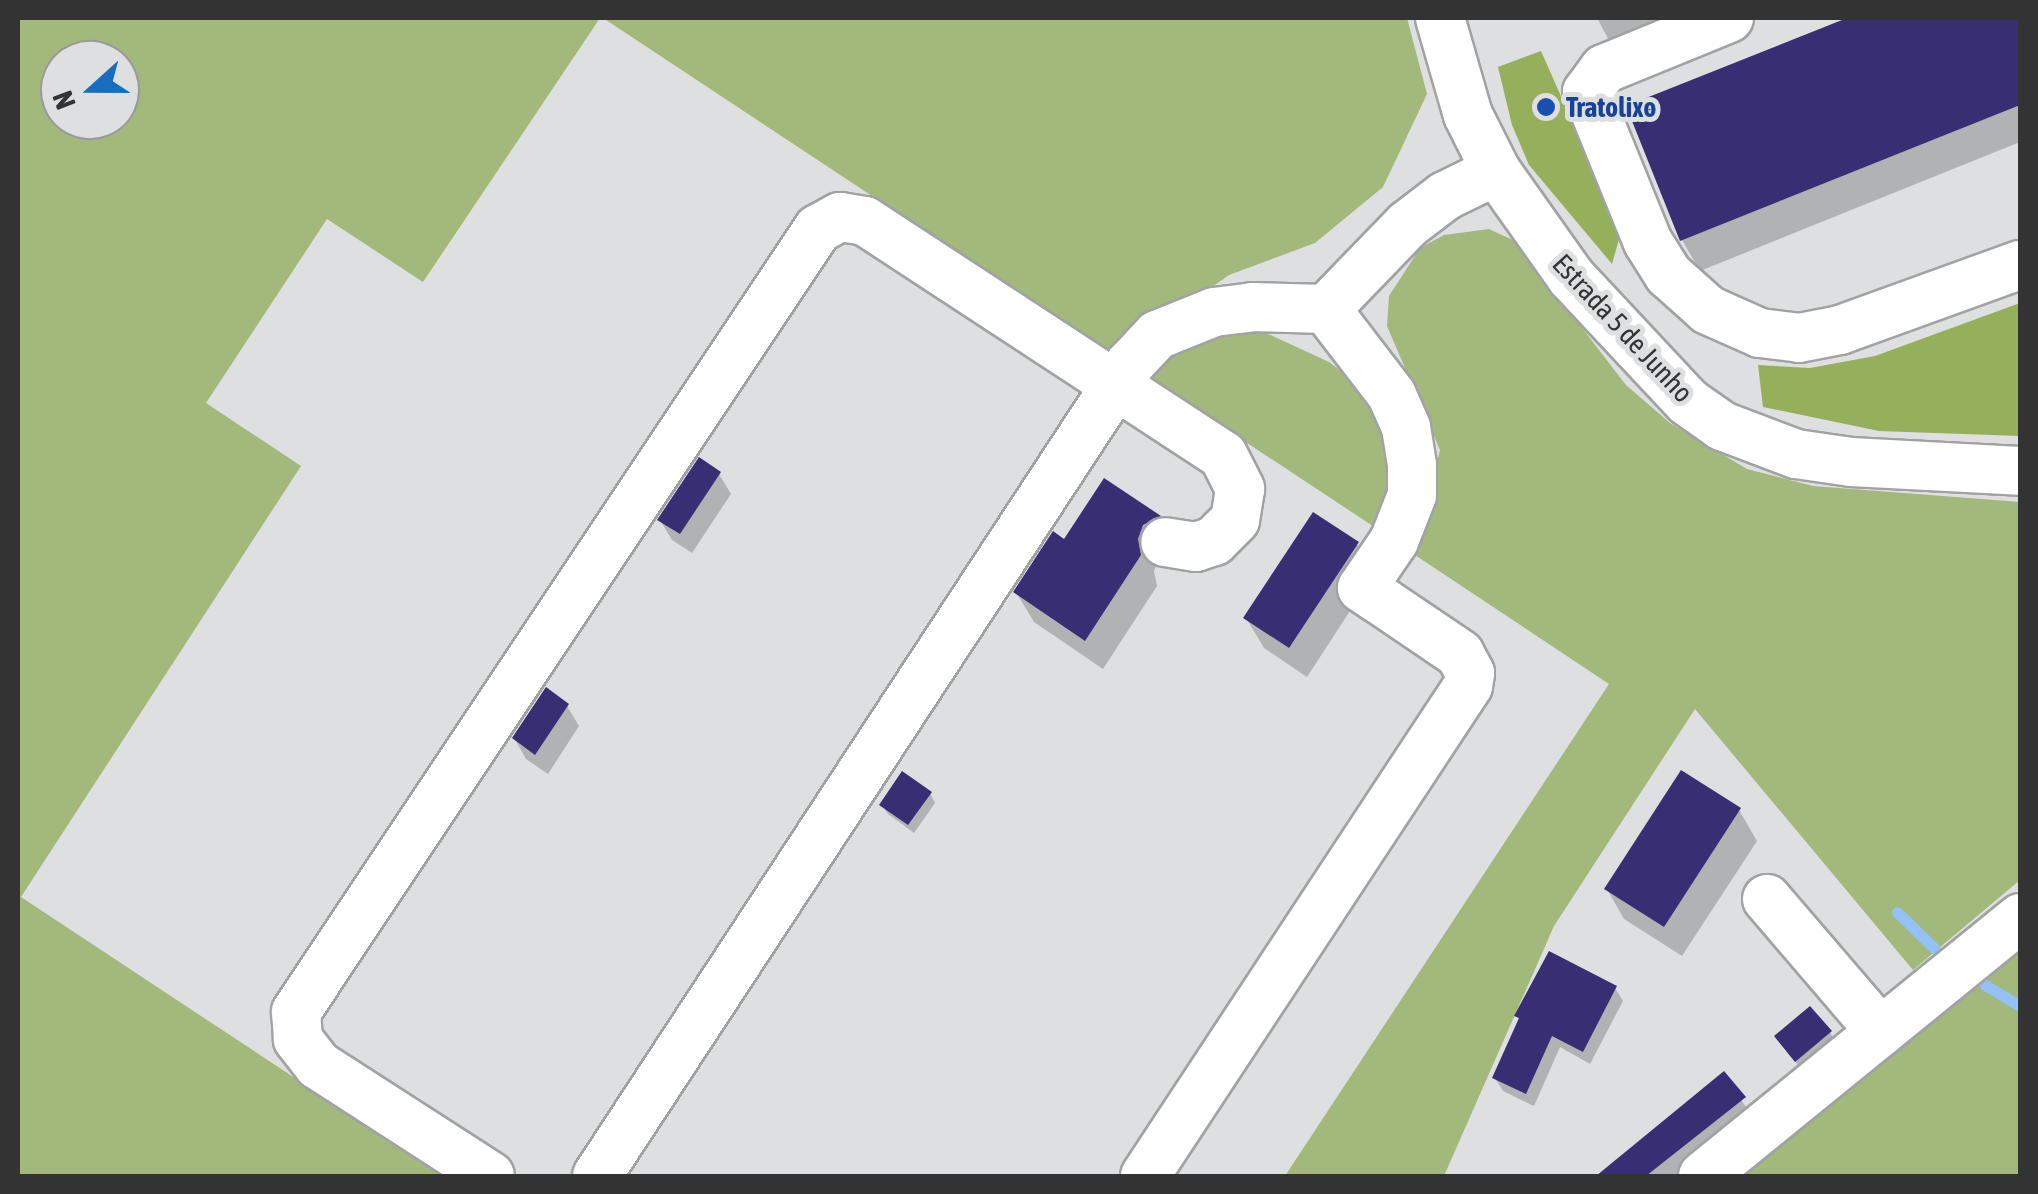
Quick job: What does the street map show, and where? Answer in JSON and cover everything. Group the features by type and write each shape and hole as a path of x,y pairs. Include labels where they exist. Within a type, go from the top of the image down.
{"street":[{"name":"Estrada 5 de Junho","path":"1440,18 1468,114 1496,171 1570,276 1688,402 1722,426 1796,454 1852,462 2020,471"},
{"path":"1728,18 1604,69 1595,76 1587,92 1648,242 1668,274 1708,310 1760,333 1799,338 1840,330 2020,265"},
{"path":"597,1176 1113,384 1157,335 1180,322 1252,307 1326,309 1406,225 1445,196 1496,171"},
{"path":"490,1176 318,1065 298,1039 296,1012 818,229 840,218 865,220 1222,455 1236,479 1239,504 1227,530 1196,548 1165,542"},
{"path":"1145,1176 1468,686 1470,673 1460,654 1362,588 1394,541 1412,496 1412,465 1406,427 1392,395 1326,309"},
{"path":"1768,898 1881,1032"},
{"path":"1703,1176 2020,918"}],"green space":[{"path":"18,18 600,18 423,282 327,219 206,403 301,466 21,897 443,1176 18,1176"},
{"path":"603,18 1407,18 1427,94 1383,187 1315,243 1229,275 1114,356"},
{"path":"1541,51 1621,232 1612,264 1529,165 1512,125 1498,67"},
{"path":"1489,229 1515,241 1626,385 1670,423 1747,469 1813,486 2020,502 2020,880 1913,970 1695,709 1554,926 1444,1176 1285,1176 1609,684 1415,555 1440,450 1387,326 1389,296 1420,248 1444,235"},
{"path":"2020,303 2020,436 1879,431 1763,407 1758,365 1810,368 1875,356"},
{"path":"1249,325 1329,362 1363,387 1383,416 1394,497 1379,530 1144,375 1159,355"},
{"path":"2020,951 2020,1176 1735,1176 1860,1079"}],"building":[{"path":"1847,18 2020,18 2020,105 1680,241 1626,106"},
{"path":"699,457 721,472 680,534 657,520"},
{"path":"1104,478 1161,516 1143,525 1138,539 1141,555 1085,641 1013,592 1053,531 1064,539"},
{"path":"1313,512 1359,542 1289,648 1243,618"},
{"path":"546,687 569,704 535,755 512,738"},
{"path":"1681,770 1741,808 1664,927 1604,889"},
{"path":"902,771 932,792 908,825 879,805"},
{"path":"1549,951 1617,986 1583,1052 1552,1036 1526,1094 1492,1078 1519,1018 1514,1016"},
{"path":"1810,1006 1832,1031 1795,1062 1774,1036"},
{"path":"1724,1071 1746,1097 1646,1176 1596,1176"}],"waterway":[{"path":"1897,912 1935,949"},
{"path":"1985,985 2020,1006"}],"place":[{"name":"Tratolixo","path":"1546,107"}]}
